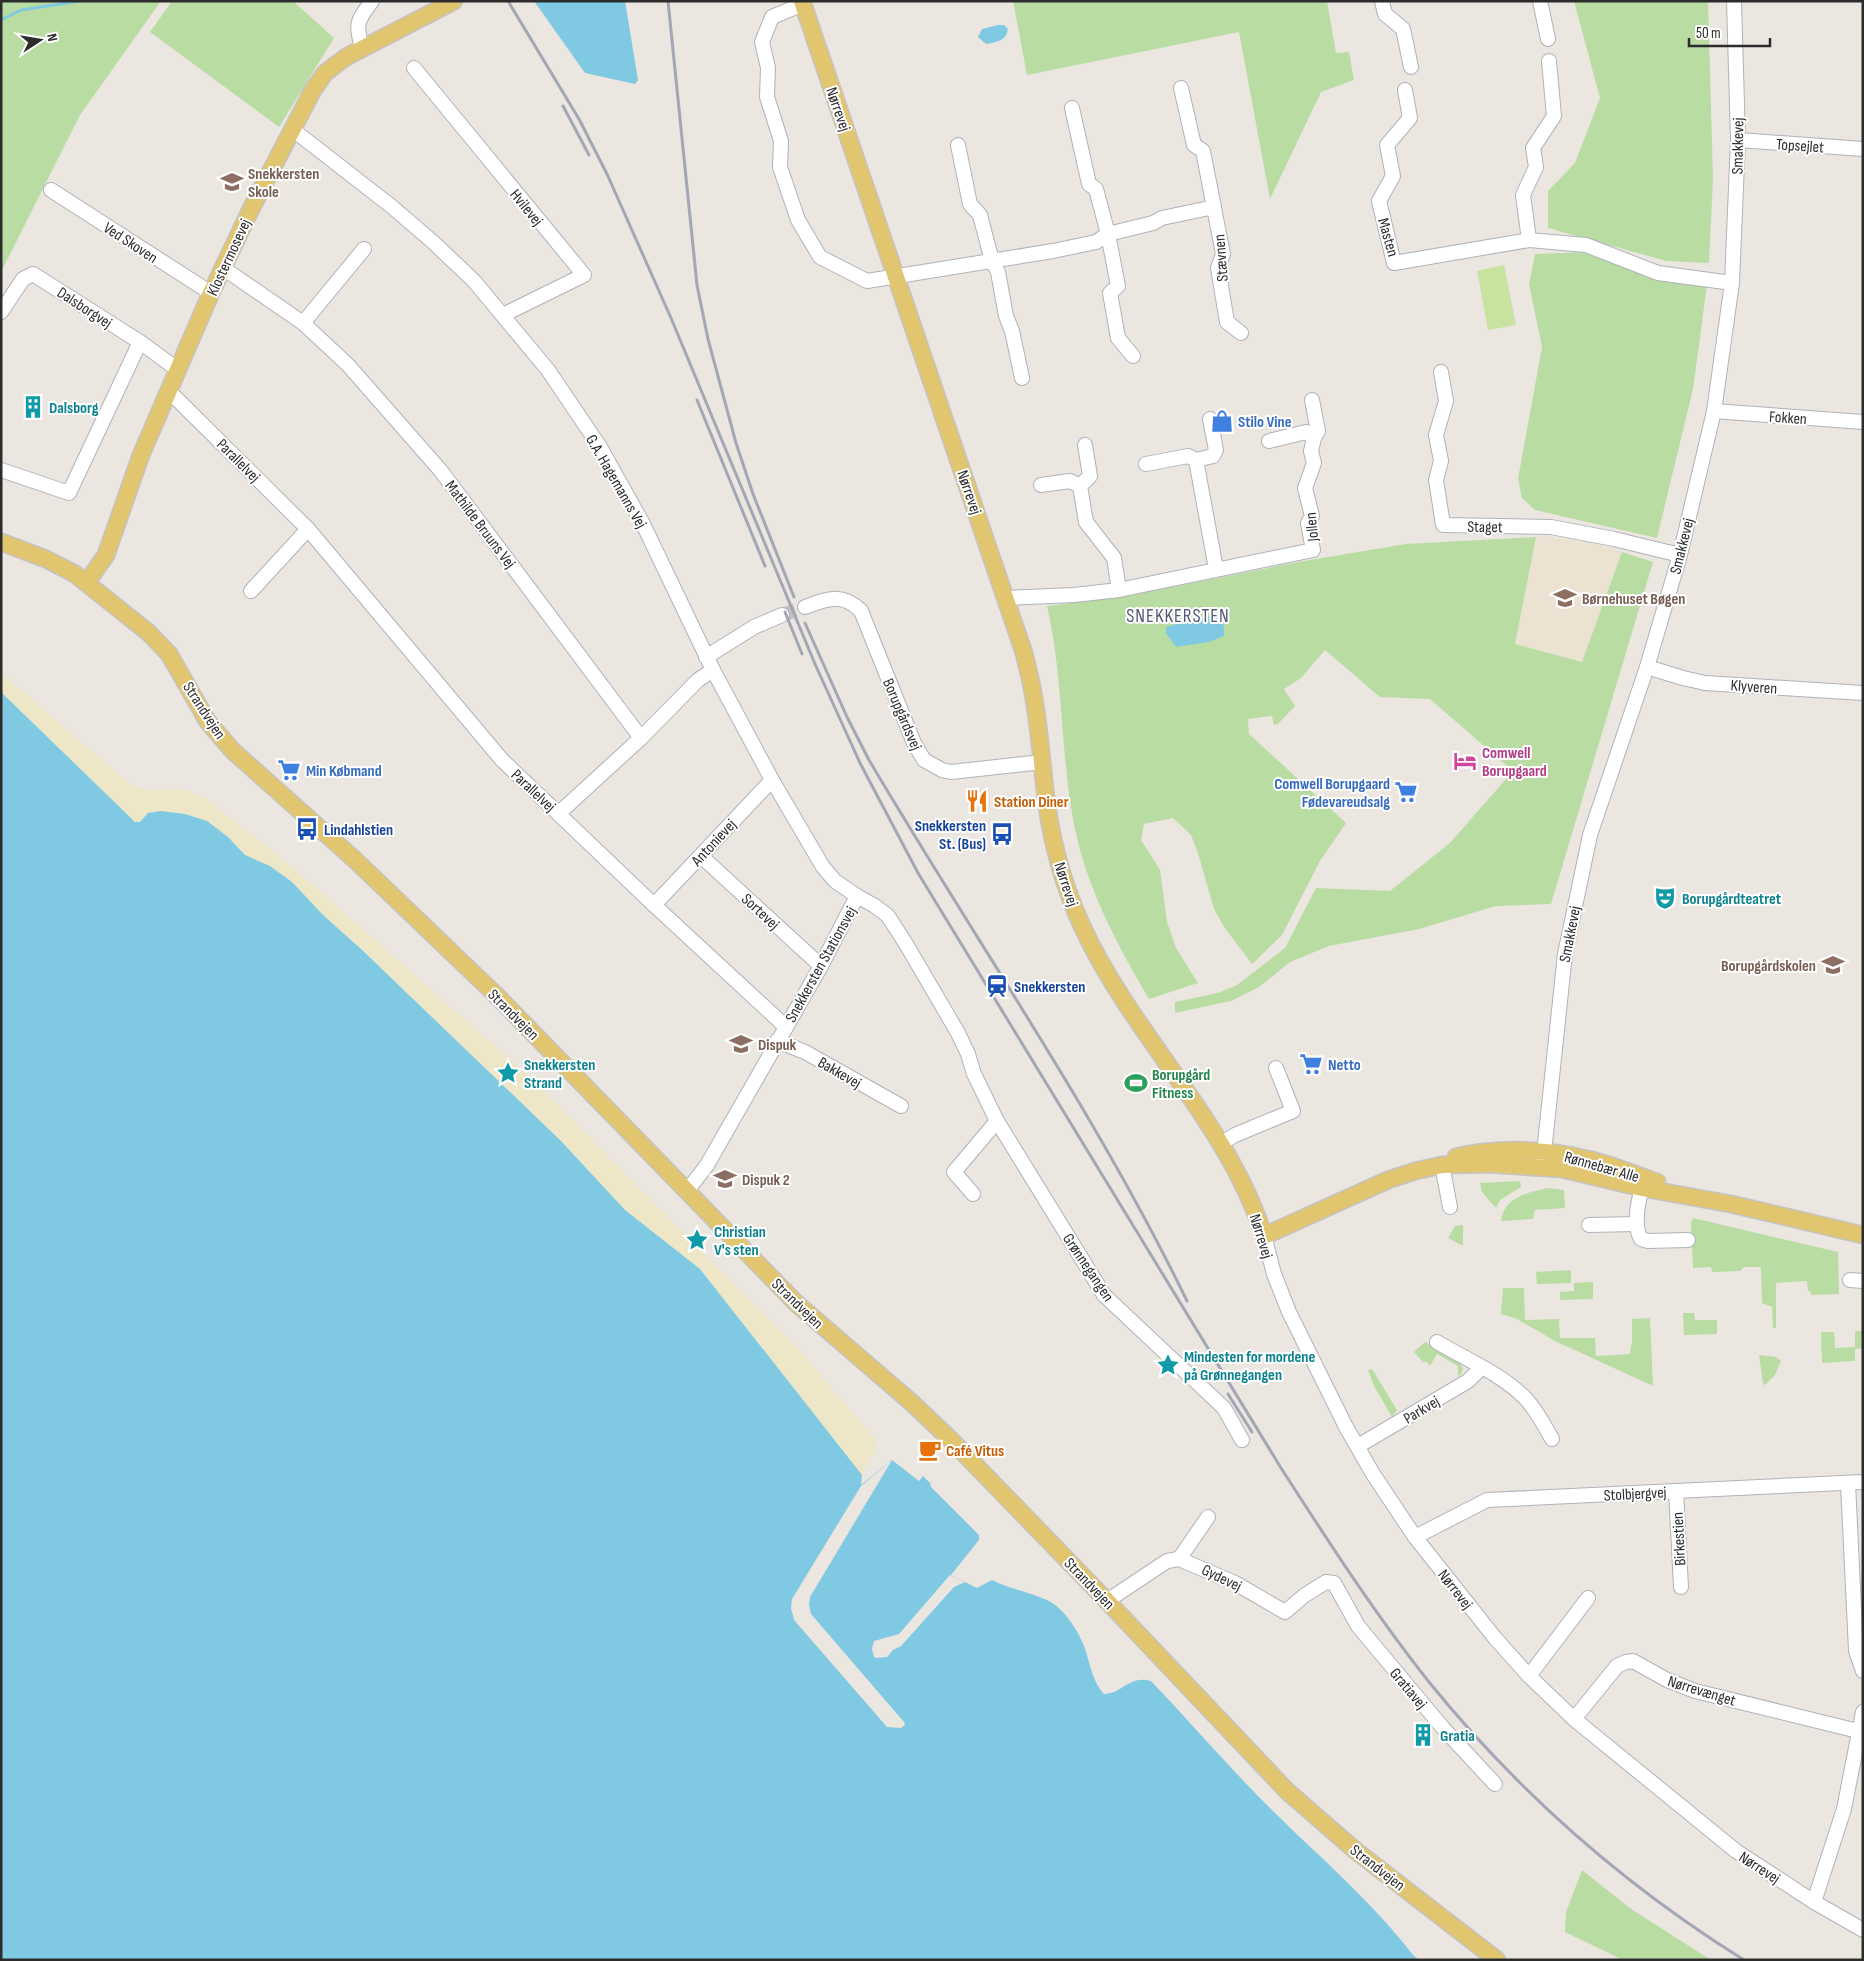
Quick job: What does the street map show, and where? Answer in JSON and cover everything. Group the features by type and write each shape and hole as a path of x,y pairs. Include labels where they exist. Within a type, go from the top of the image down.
{"main road":[{"name":"Klostermosevej","path":"87,582 106,554 138,463 211,293 250,211 313,90 325,73 337,63 362,48 454,1"},
{"name":"Nørrevej","path":"803,3 1024,653 1033,692 1047,808 1067,888 1082,926 1097,956 1238,1174 1257,1215 1264,1236"},
{"name":"Strandvejen","path":"1,542 55,563 87,582 164,647 178,667 208,722 233,751 354,859 496,995 796,1303 911,1402 950,1439 1287,1791 1356,1851 1497,1960"},
{"name":"Rønnebær Alle","path":"1264,1236 1388,1180 1442,1165 1457,1156 1477,1153 1524,1151 1562,1170 1643,1183 1863,1235"}],"street":[{"path":"362,48 357,31 359,20 372,1"},
{"path":"1382,1 1385,14 1403,29 1411,67"},
{"path":"1540,1 1548,39"},
{"name":"Smakkevej","path":"1543,1160 1563,970 1590,835 1647,667 1680,555 1714,411 1732,283 1738,140 1734,1"},
{"path":"803,3 772,17 762,42 768,68 767,97 781,141 780,168 798,220 820,257 868,281 1096,242 1108,234 1154,223 1162,218 1214,207"},
{"path":"1529,240 1523,195 1536,167 1533,148 1554,116 1549,61"},
{"name":"Hvilevej","path":"414,68 584,275 503,315"},
{"name":"Stævnen","path":"1180,88 1194,145 1203,151 1223,254 1218,268 1228,322 1241,333"},
{"name":"Masten","path":"1405,90 1410,118 1386,145 1393,176 1379,201 1394,263 1529,240 1586,245 1658,273 1732,283"},
{"path":"1072,108 1089,184 1096,190 1108,234 1118,286 1110,293 1118,338 1133,356"},
{"name":"G.A. Hagemanns Vej","path":"292,129 433,242 474,281 548,370 600,447 643,524 712,670 772,780 823,867 835,881 857,896"},
{"name":"Topsejlet","path":"1738,140 1863,149"},
{"path":"958,145 970,204 980,215 992,261 998,272 1006,316 1012,331 1022,378"},
{"name":"Ved Skoven","path":"51,190 211,293"},
{"path":"303,323 364,249"},
{"name":"Mathilde Bruuns Vej","path":"224,268 303,323 348,365 441,471 641,738"},
{"name":"Dalsborgvej","path":"1,312 23,279 34,274 140,342 177,369"},
{"path":"1,470 68,494 140,342"},
{"name":"Staget","path":"1441,372 1446,401 1436,434 1441,461 1436,480 1443,525 1551,527 1614,539 1680,555"},
{"name":"Parallelvej","path":"167,394 175,397 308,529 502,760 654,905 786,1027"},
{"name":"Jollen","path":"1005,598 1074,596 1119,590 1313,550 1308,523 1312,516 1305,488 1314,463 1311,451 1318,431 1312,400"},
{"name":"Fokken","path":"1714,411 1863,422"},
{"path":"1146,464 1188,456 1196,460 1213,456 1216,450 1210,418"},
{"path":"1269,441 1306,432 1314,438"},
{"path":"1080,486 1090,476 1085,445"},
{"path":"1196,460 1216,569"},
{"path":"1041,485 1070,481 1080,486"},
{"path":"1080,486 1086,522 1114,558 1119,590"},
{"path":"251,591 308,529"},
{"name":"Borupgårdsvej","path":"805,607 823,600 840,598 848,601 861,611 907,728 924,760 942,770 951,772 1042,762"},
{"path":"706,657 754,627 782,615"},
{"name":"Klyveren","path":"1647,667 1705,683 1863,693"},
{"path":"559,813 641,738 698,680 712,670"},
{"name":"Antonievej","path":"654,905 772,780"},
{"name":"Sortevej","path":"701,856 821,966"},
{"name":"Snekkersten Stationsvej","path":"687,1192 707,1165 821,966 857,896 888,916 958,1033 968,1054 974,1074"},
{"name":"Bakkevej","path":"777,1041 805,1052 901,1106"},
{"path":"1220,1144 1235,1135 1293,1111 1276,1068"},
{"name":"Grønnegangen","path":"974,1074 997,1121 1104,1295 1224,1408 1242,1440"},
{"path":"973,1194 954,1172 997,1121"},
{"path":"1442,1165 1450,1208"},
{"path":"1643,1183 1637,1224 1638,1234 1641,1239 1648,1241 1688,1240"},
{"path":"1589,1225 1637,1224"},
{"name":"Nørrevej","path":"1264,1236 1274,1274 1289,1312 1358,1446 1415,1537 1495,1638 1529,1676 1574,1719 1736,1851 1814,1902 1863,1930"},
{"path":"1437,1342 1508,1384 1526,1400 1541,1418 1552,1439"},
{"name":"Parkvej","path":"1358,1446 1468,1381 1481,1368"},
{"name":"Stolbjergvej","path":"1415,1537 1488,1500 1863,1482"},
{"path":"1848,1483 1856,1651 1863,1671"},
{"name":"Birkestien","path":"1676,1491 1681,1587"},
{"path":"1107,1601 1167,1561 1179,1559 1208,1517"},
{"name":"Gydevej","path":"1179,1559 1190,1562 1236,1583 1285,1612 1305,1595 1326,1582 1334,1583"},
{"name":"Gratiavej","path":"1334,1583 1358,1626 1443,1728 1495,1784"},
{"path":"1529,1676 1588,1598"},
{"name":"Nørrevænget","path":"1574,1719 1617,1666 1626,1662 1633,1662 1667,1680 1695,1691 1858,1731"},
{"path":"1814,1902 1844,1808 1863,1712"}],"shaded area":[{"name":"Børnehuset Bøgen","path":"1536,537 1550,537 1598,544 1622,552 1582,662 1515,644"}],"green space":[{"path":"1,1 161,1 80,115 1,272"},
{"path":"172,1 293,1 334,38 279,127 150,32"},
{"path":"1013,1 1327,1 1336,53 1349,52 1354,80 1321,92 1270,199 1239,32 1027,75"},
{"path":"1574,1 1708,1 1713,179 1709,263 1666,261 1548,228 1548,191 1575,163 1600,98"},
{"path":"1586,252 1660,278 1707,285 1693,389 1657,538 1535,510 1522,498 1518,479 1542,347 1529,284 1535,254"},
{"path":"1504,265 1516,325 1488,330 1477,271"},
{"path":"1536,537 1515,644 1582,662 1622,552 1653,562 1551,904 1496,906 1419,929 1329,946 1290,962 1259,987 1231,1001 1175,1013 1175,1002 1218,993 1237,985 1285,948 1316,888 1390,891 1450,843 1513,771 1430,699 1380,697 1325,650 1301,678 1284,689 1295,706 1278,724 1274,725 1272,716 1248,719 1249,734 1346,823 1320,861 1282,935 1252,964 1224,927 1214,909 1191,835 1173,818 1144,824 1141,840 1160,870 1167,922 1176,948 1198,983 1149,999 1105,917 1088,874 1075,829 1070,801 1056,661 1047,606 1121,597 1298,562 1406,544"},
{"path":"1520,1181 1521,1187 1500,1200 1496,1208 1482,1192 1480,1183"},
{"path":"1547,1188 1564,1190 1565,1208 1535,1210 1533,1219 1501,1221 1503,1213 1512,1201 1524,1194"},
{"path":"1693,1218 1838,1252 1839,1294 1811,1295 1810,1291 1808,1291 1807,1281 1776,1283 1776,1328 1773,1328 1772,1307 1762,1303 1761,1267 1744,1267 1740,1271 1712,1272 1711,1267 1693,1268 1691,1223"},
{"path":"1463,1225 1463,1246 1448,1238 1455,1226"},
{"path":"1571,1270 1571,1283 1537,1284 1536,1272"},
{"path":"1593,1282 1593,1299 1560,1300 1560,1292 1574,1291 1574,1283"},
{"path":"1503,1288 1524,1288 1526,1320 1559,1319 1560,1338 1595,1338 1596,1356 1630,1354 1632,1319 1650,1318 1653,1386 1555,1341 1517,1319 1501,1314"},
{"path":"1683,1313 1694,1313 1695,1320 1717,1320 1717,1334 1684,1335"},
{"path":"1855,1331 1863,1331 1863,1348 1855,1349 1855,1361 1822,1363 1821,1332 1834,1332 1835,1348 1855,1347"},
{"path":"1425,1342 1459,1363 1463,1368 1461,1374 1458,1376 1458,1366 1437,1354 1430,1366 1426,1361 1424,1363 1414,1352"},
{"path":"1759,1355 1776,1357 1781,1361 1775,1375 1765,1385 1763,1384"},
{"path":"1372,1369 1397,1410 1392,1417 1374,1386 1368,1370"},
{"path":"1582,1870 1631,1909 1711,1960 1623,1960 1565,1932 1566,1912"}],"sand":[{"name":"Snekkersten Strand","path":"1,673 131,785 145,790 186,790 206,798 297,871 531,1078 800,1351 875,1439 875,1451 862,1475 700,1269 625,1210 561,1141 361,949 323,915 292,882 270,866 245,855 228,837 207,821 198,817 161,811 148,813 140,822 135,822 1,692"}],"water":[{"path":"534,1 625,1 638,80 635,84 585,73"},
{"path":"1004,25 1008,29 1005,36 1000,40 986,44 978,37 982,29"},
{"path":"1217,614 1224,627 1224,636 1209,642 1176,647 1166,633 1166,627"},
{"path":"1,692 135,822 140,822 148,813 161,811 185,814 207,821 228,837 245,855 270,866 292,882 323,915 361,949 561,1141 625,1210 700,1269 862,1475 861,1485 892,1460 919,1481 923,1476 931,1484 932,1488 979,1535 979,1540 951,1575 977,1588 992,1580 1053,1603 1068,1617 1079,1635 1093,1675 1104,1694 1116,1691 1137,1680 1151,1681 1244,1781 1364,1900 1419,1960 1,1960"}],"pier":[{"path":"892,1460 810,1597 809,1605 811,1614 904,1722 905,1725 901,1728 887,1727 794,1620 791,1608 792,1599 861,1486"},
{"path":"950,1575 965,1582 954,1587 901,1646 893,1650 887,1657 874,1657 872,1649 874,1641 899,1634"}],"waterway":[{"path":"1,20 21,10 80,1"}],"tunnel":[{"path":"782,615 805,607"}],"railway":[{"path":"508,1 579,119 607,174 671,318 815,664 860,763 918,873 1281,1468 1352,1577 1409,1656 1463,1722 1499,1761 1536,1799 1615,1868 1700,1931 1744,1960"},
{"path":"668,1 697,285 708,339 736,443 753,494 794,597"},
{"path":"563,106 589,155"},
{"path":"697,400 765,566"},
{"path":"785,612 802,654"},
{"path":"805,623 847,717 869,760 1114,1162 1152,1231 1187,1301"},
{"path":"1228,1394 1252,1432"}],"place":[{"name":"Snekkersten Skole","path":"232,182"},
{"name":"Dalsborg","path":"33,407"},
{"name":"Stilo Vine","path":"1222,421"},
{"name":"Børnehuset Bøgen","path":"1565,598"},
{"name":"Comwell Borupgaard","path":"1465,761"},
{"name":"Min Købmand","path":"289,770"},
{"name":"Comwell Borupgaard Fødevareudsalg","path":"1406,792"},
{"name":"Station Diner","path":"977,801"},
{"name":"Lindahlstien","path":"307,829"},
{"name":"Snekkersten St. (Bus)","path":"1002,834"},
{"name":"Borupgårdteatret","path":"1665,898"},
{"name":"Borupgårdskolen","path":"1833,965"},
{"name":"Snekkersten","path":"997,986"},
{"name":"Dispuk","path":"741,1044"},
{"name":"Netto","path":"1311,1064"},
{"name":"Snekkersten Strand","path":"508,1073"},
{"name":"Borupgård Fitness","path":"1136,1083"},
{"name":"Dispuk 2","path":"725,1179"},
{"name":"Christian V's sten","path":"697,1240"},
{"name":"Mindesten for mordene på Grønnegangen","path":"1168,1365"},
{"name":"Café Vitus","path":"930,1450"},
{"name":"Gratia","path":"1423,1735"}],"district":[{"name":"SNEKKERSTEN","path":"1178,615"}]}
